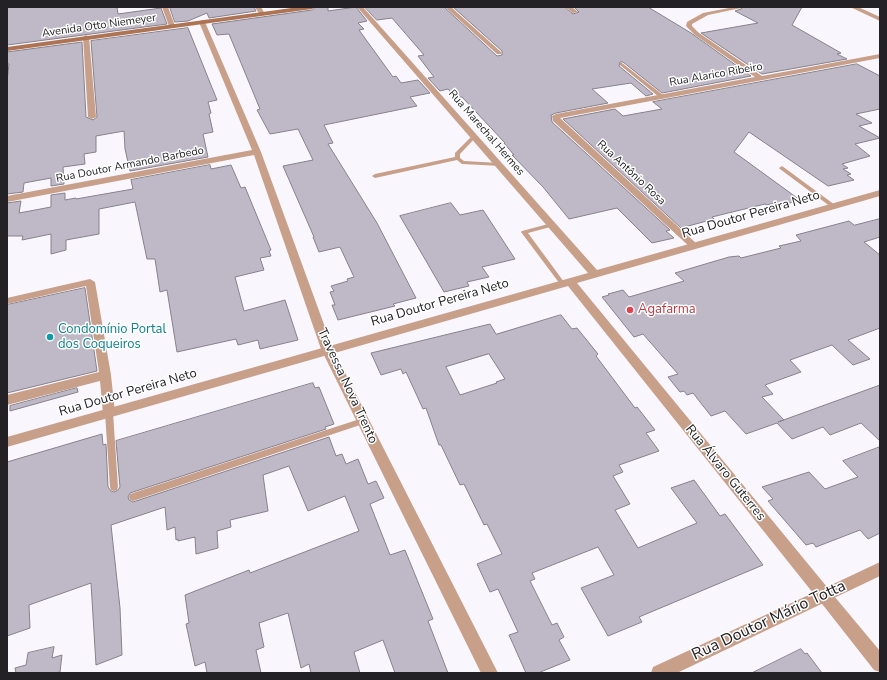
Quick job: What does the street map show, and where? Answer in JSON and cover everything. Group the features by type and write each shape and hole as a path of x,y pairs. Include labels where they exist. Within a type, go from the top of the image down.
{"main road":[{"name":"Avenida Otto Niemeyer","path":"7,49 308,7"}],"street":[{"path":"165,7 172,26"},
{"path":"258,7 262,14"},
{"name":"Rua Marechal Hermes","path":"360,7 595,274"},
{"path":"448,7 499,53"},
{"path":"568,7 575,12"},
{"path":"853,7 880,19"},
{"path":"738,8 702,16 692,20 689,23 689,26 697,34 761,78"},
{"name":"Travessa Nova Trento","path":"202,22 257,152 327,350 490,673"},
{"path":"86,38 92,116"},
{"name":"Rua Alarico Ribeiro","path":"556,116 880,56"},
{"name":"Rua Antônio Rosa","path":"556,116 556,119 694,246"},
{"name":"Rua Doutor Armando Barbedo","path":"7,199 257,152"},
{"name":"Rua Doutor Pereira Neto","path":"7,442 880,193"},
{"path":"7,301 90,282 105,374 109,413"},
{"name":"Rua Álvaro Guterres","path":"566,282 880,664"},
{"path":"7,400 105,374"},
{"name":"Rua Doutor Mário Totta","path":"659,673 880,569"}],"lane":[{"path":"621,64 660,96"},
{"path":"458,158 457,154 474,136"},
{"path":"458,158 462,162 499,165"},
{"path":"375,176 458,158"},
{"path":"782,168 833,206"},
{"path":"552,225 524,232 566,282"},
{"path":"109,413 114,487"},
{"path":"133,497 363,421"}],"building":[{"path":"7,7 117,7 118,14 161,8 167,24 7,45"},
{"path":"170,7 254,7 256,11 209,18 207,13 188,21 175,22"},
{"path":"316,7 328,7 328,11 356,7 367,21 358,23 364,29 359,30 393,77 396,76 401,83 418,80 430,93 410,97 417,106 324,125 333,143 328,144 377,223 416,298 393,304 395,306 338,320 332,305 335,305 330,292 334,291 331,286 348,281 347,279 354,277 340,247 319,252 283,166 313,160 298,129 270,134 257,110 260,109 229,34 217,35 212,24 312,10"},
{"path":"365,7 444,7 497,56 502,55 502,51 453,7 565,7 573,14 579,12 574,7 648,7 691,33 751,76 662,93 623,62 620,62 619,66 653,94 646,96 631,83 592,89 608,103 551,115 552,122 670,230 666,231 674,238 652,243 617,208 569,219 543,187 512,155 514,155 505,143 462,97 456,98 448,89 440,91 428,78 434,77 418,56 424,55 392,18 377,20"},
{"path":"742,7 802,7 792,25 841,53 837,54 847,59 762,74 701,33 758,23 735,11 741,9"},
{"path":"188,28 217,100 208,102 213,132 203,134 208,157 130,171 125,149 124,131 96,136 96,152 84,154 85,164 63,167 64,184 51,186 51,178 24,183 23,192 7,194 7,81 9,64 7,64 7,52 82,42 86,117 93,120 97,117 91,41"},
{"path":"857,64 880,76 880,109 856,114 872,123 859,126 880,138 855,144 870,156 842,164 848,168 843,169 851,174 847,175 854,180 828,186 749,132 734,152 800,200 779,206 775,203 765,204 712,217 714,219 681,228 563,119 615,109 623,116 662,109 653,102"},
{"path":"210,165 211,169 231,165 241,188 245,187 271,250 269,251 271,256 260,258 264,270 235,277 244,311 285,300 298,340 260,349 258,340 238,345 236,339 177,352 167,290 160,292 155,259 147,259 135,202 99,209 99,234 66,240 66,250 51,254 51,234 22,240 23,236 7,236 7,203 21,201 19,213 51,207 51,195 65,193 65,200 133,189 131,180"},
{"path":"451,203 460,215 483,210 515,259 482,267 489,277 467,282 469,286 444,292 400,216"},
{"path":"880,219 880,237 864,242 880,255 880,328 848,340 870,359 853,365 832,345 790,360 801,372 765,385 773,394 762,397 784,420 880,385 880,441 861,423 830,435 823,427 792,439 777,423 746,434 725,411 711,416 693,393 687,395 684,391 680,392 668,377 678,374 643,334 634,337 602,297 623,290 629,297 684,281 675,273 729,257 739,256 741,258 781,248 779,246 801,241 796,235 849,221 854,225"},
{"name":"Condomínio Portal dos Coqueiros","path":"85,288 97,371 7,393 7,305"},
{"path":"561,315 572,329 577,328 598,354 596,356 635,408 637,407 655,430 646,433 659,451 619,465 623,472 613,476 630,504 615,510 638,548 697,523 671,488 694,480 720,516 725,514 763,565 639,617 642,622 608,636 581,588 614,575 598,547 532,573 535,579 530,581 552,625 557,623 564,637 559,640 570,660 538,673 526,673 509,635 518,632 498,589 490,592 477,564 502,554 487,524 484,525 464,484 460,485 441,445 439,445 426,408 423,409 406,372 403,374 401,369 381,375 371,353 490,324 496,334","holes":["489,354 505,379 460,395 446,367"]},
{"path":"313,383 315,388 319,387 334,424 325,427 326,429 130,493 128,497 129,500 133,502 329,437 336,456 342,454 346,464 358,459 368,484 376,481 384,498 370,504 390,555 405,550 433,619 428,621 448,673 395,673 383,640 354,652 360,673 311,673 309,664 301,668 288,613 259,623 264,647 256,650 261,673 207,673 205,662 195,666 186,624 189,623 185,595 249,570 250,573 359,531 345,496 308,511 289,466 263,475 268,511 230,520 231,527 217,531 218,548 196,554 195,537 178,541 178,539 176,540 175,527 167,530 165,507 111,525 120,608 122,655 96,665 91,583 29,605 30,628 7,636 7,462 102,434 103,445 106,444 108,487 114,492 120,487 116,441"},
{"path":"77,388 78,392 10,411 10,406"},
{"path":"880,447 880,533 868,539 860,530 816,547 813,543 806,545 768,501 773,499 762,487 809,472 825,489 858,477 843,461"},
{"path":"54,647 52,658 62,655 60,672 16,673 15,668 26,665 28,653"},
{"path":"801,649 805,654 807,653 822,673 752,673"}],"place":[{"name":"Agafarma","path":"630,310"},
{"name":"Condomínio Portal dos Coqueiros","path":"50,337"}]}
